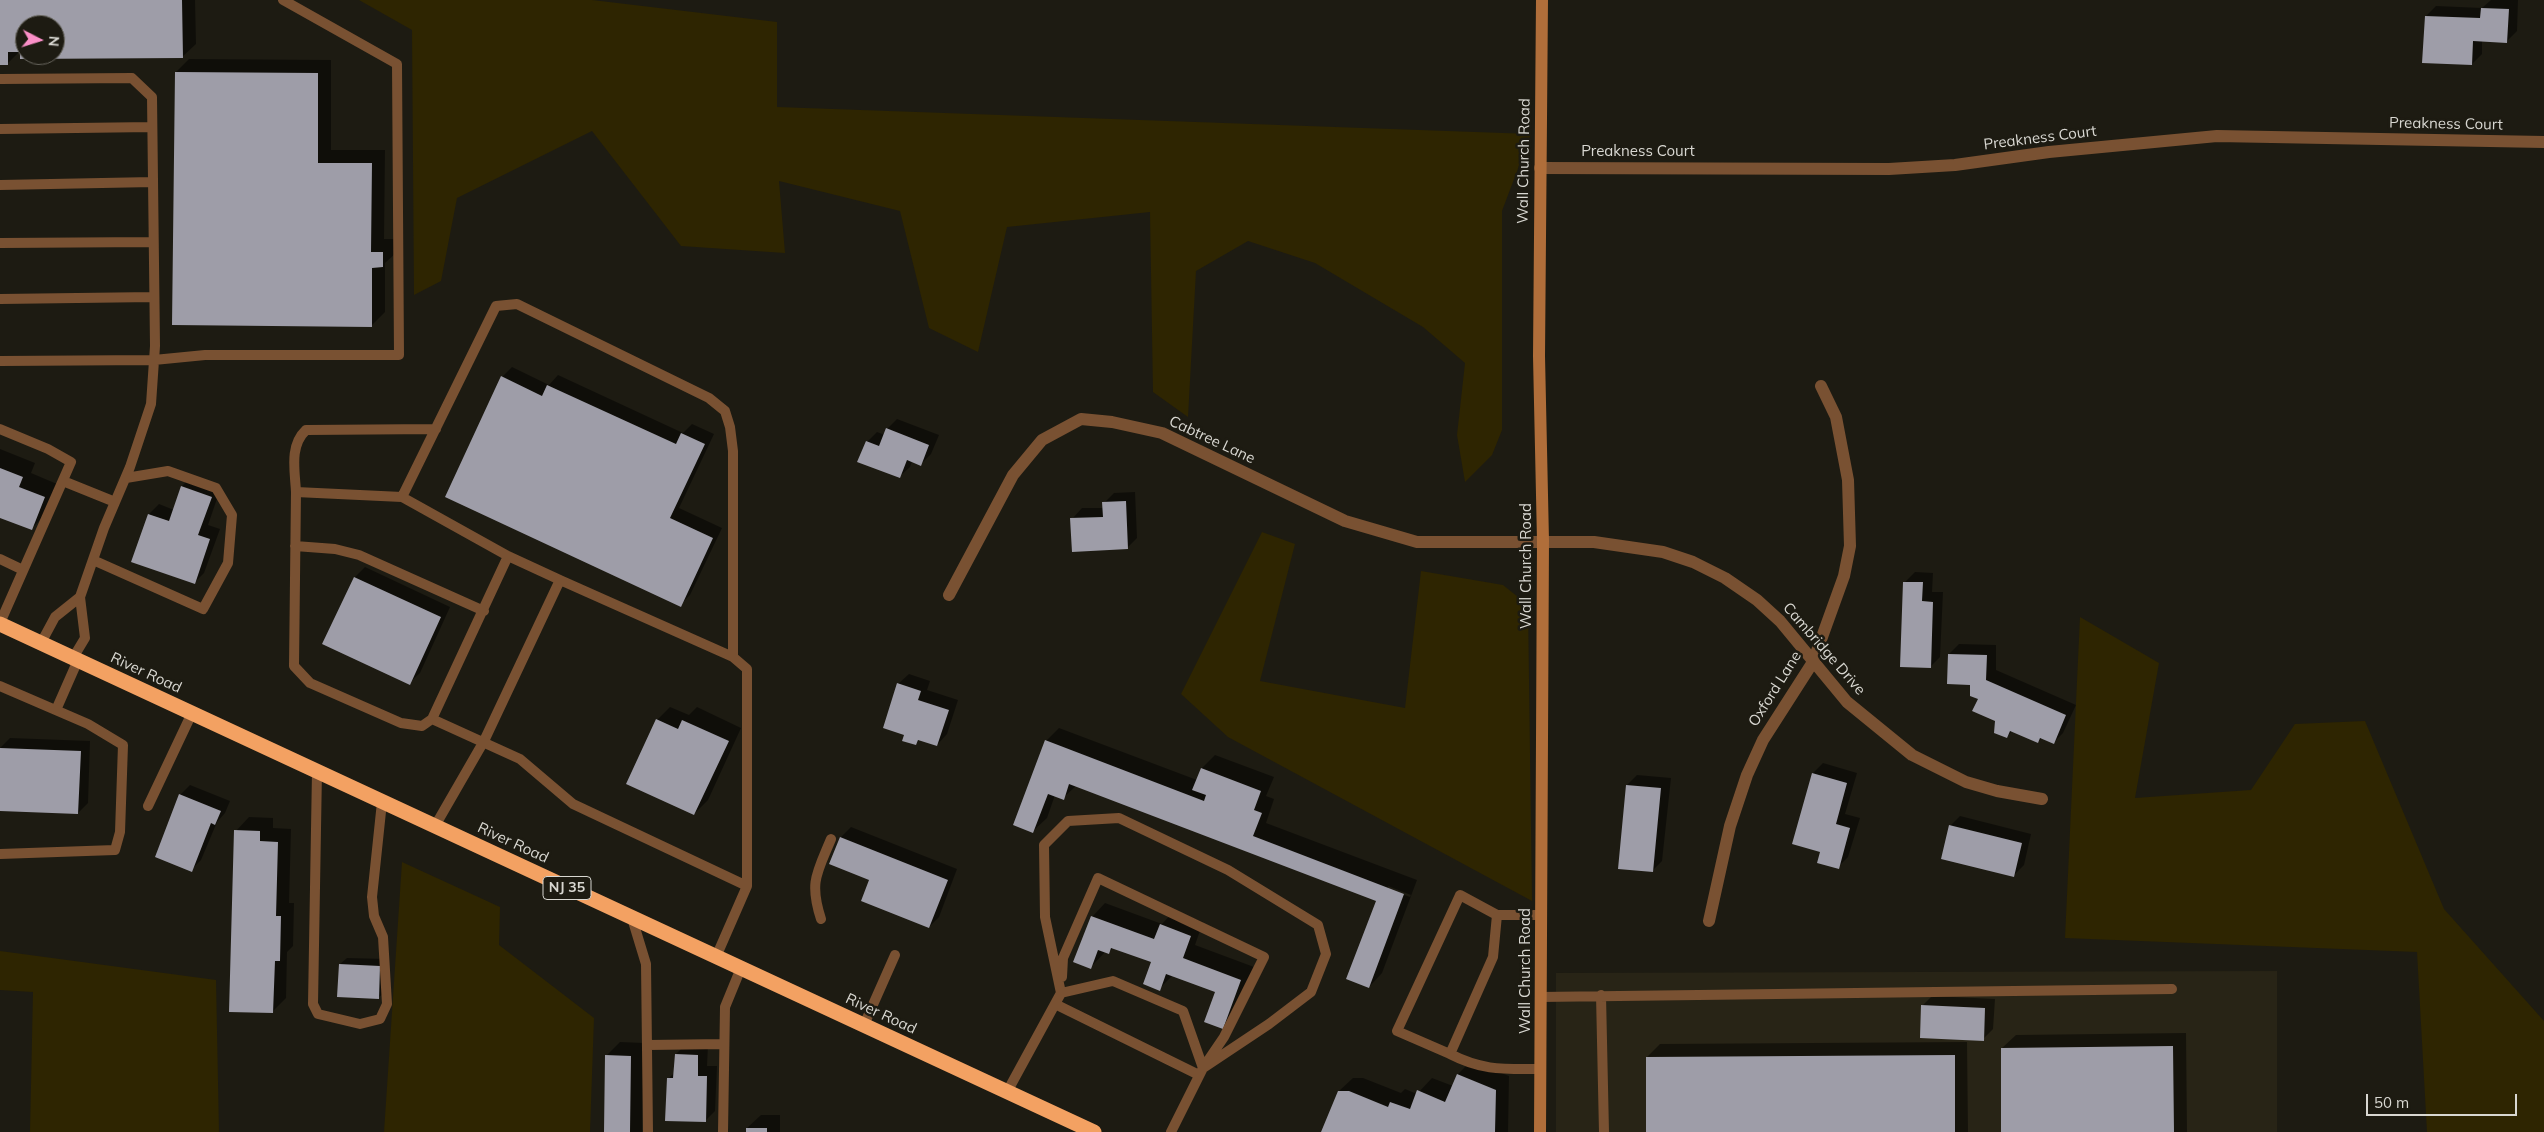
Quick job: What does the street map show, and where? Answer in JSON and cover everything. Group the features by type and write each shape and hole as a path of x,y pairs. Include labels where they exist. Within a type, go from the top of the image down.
{"highway":[{"name":"River Road","path":"0,623 1094,1132"}],"street":[{"name":"Wall Church Road","path":"1540,1132 1543,541 1539,356 1542,0"},
{"name":"Preakness Court","path":"1540,168 1889,170 1955,165 2049,152 2217,136 2544,142"},
{"name":"Oxford Lane","path":"1709,921 1730,826 1747,775 1763,740 1813,662 1838,598 1850,546 1848,480 1842,445 1836,417 1821,386"},
{"name":"Cabtree Lane","path":"949,595 1013,475 1042,440 1081,419 1112,422 1162,433 1345,521 1385,534 1417,542 1543,541"},
{"name":"Cambridge Drive","path":"1543,541 1594,542 1663,552 1693,562 1725,578 1757,600 1780,621 1847,702 1912,755 1966,782 1997,791 2042,799"}],"lane":[{"path":"0,361 154,360 205,355 399,355 396,64 283,0"},
{"path":"0,80 132,78 152,97 154,360 151,404 126,478 80,597 85,638 56,710"},
{"path":"0,129 152,127"},
{"path":"0,185 153,182"},
{"path":"0,243 153,242"},
{"path":"0,299 154,297"},
{"path":"402,497 496,306 517,304 709,398 725,411 730,427 733,451 732,657"},
{"path":"0,429 48,449 71,462 0,623"},
{"path":"436,429 306,430 300,436 294,448 296,492 294,666 310,683 401,723 422,726 432,719 508,556"},
{"path":"93,560 203,609 228,564 232,515 216,488 168,472 126,478"},
{"path":"63,481 116,502"},
{"path":"296,492 402,497 508,556 732,657 747,669 747,886 716,957"},
{"path":"295,546 334,549 359,555 484,611"},
{"path":"0,559 23,570"},
{"path":"435,826 484,741 560,580"},
{"path":"41,643 56,617 80,597"},
{"path":"0,686 88,724 123,746 120,832 115,850 0,854"},
{"path":"148,806 192,713"},
{"path":"432,719 520,759 573,804 747,886"},
{"path":"317,771 313,1004 318,1014 360,1024 380,1020 387,1004 383,937 374,916 372,897 382,802"},
{"path":"1061,992 1045,917 1044,845 1068,821 1118,818 1228,870 1318,925 1326,954 1311,992 1201,1071"},
{"path":"821,919 815,899 814,879 832,838"},
{"path":"1008,1092 1061,992 1063,958 1098,878 1264,957 1224,1037 1201,1071 1171,1132"},
{"path":"1540,1069 1494,1069 1472,1065 1397,1031 1460,895 1497,915 1541,915"},
{"path":"1450,1054 1493,957 1497,915"},
{"path":"632,918 646,964 648,1132"},
{"path":"864,1025 894,955"},
{"path":"723,1132 725,1007 741,968"},
{"path":"1061,992 1113,981 1183,1012 1201,1071"},
{"path":"1540,997 2172,989"},
{"path":"1601,996 1604,1132"},
{"path":"1055,1004 1201,1071"},
{"path":"648,1045 724,1044"}],"shaded area":[{"path":"359,0 592,0 777,22 777,107 1531,134 1502,211 1502,430 1492,455 1465,482 1457,435 1465,363 1423,327 1315,263 1248,241 1196,271 1188,417 1153,392 1150,212 1007,227 978,352 929,328 900,211 779,181 785,253 681,246 592,131 457,198 441,281 414,295 412,30"},
{"path":"1262,532 1295,544 1260,681 1405,708 1421,571 1503,585 1528,605 1532,901 1228,737 1181,694"},
{"path":"2080,617 2159,663 2135,798 2251,790 2295,724 2365,721 2444,909 2544,1021 2544,1132 2427,1132 2417,952 2065,938"},
{"path":"402,862 500,907 499,945 594,1018 590,1132 384,1132"},
{"path":"0,951 216,980 219,1132 30,1132 33,992 0,990"},
{"path":"2277,971 2277,1132 1556,1132 1556,973"}],"building":[{"path":"0,0 182,0 183,58 65,59 65,15 15,15 15,52 8,52 8,65 0,65"},
{"path":"2481,8 2509,9 2507,43 2473,41 2472,65 2422,63 2425,16 2480,18"},
{"path":"175,72 318,73 318,163 372,163 371,252 383,252 383,267 372,268 372,327 172,325"},
{"path":"501,376 542,396 547,385 676,444 681,433 705,444 670,518 713,538 681,607 445,497"},
{"path":"886,428 929,445 921,466 907,460 900,478 857,462 866,441 879,446"},
{"path":"0,468 23,477 19,487 45,497 32,530 0,518"},
{"path":"181,486 212,497 198,535 210,539 195,584 131,562 148,514 169,521"},
{"path":"1126,501 1128,549 1072,552 1070,518 1103,517 1102,502"},
{"path":"354,577 441,617 410,685 322,644"},
{"path":"1903,582 1923,582 1922,601 1933,602 1931,668 1900,667"},
{"path":"1948,654 1987,655 1986,680 2066,715 2054,744 2040,738 2038,743 2010,731 2007,738 1994,733 1995,721 1972,711 1978,699 1970,696 1970,685 1947,684"},
{"path":"897,683 921,691 918,700 949,710 937,746 918,740 916,745 902,741 904,735 883,728"},
{"path":"656,719 678,729 682,720 729,741 694,815 626,784"},
{"path":"1045,740 1204,801 1206,795 1192,790 1201,768 1261,791 1254,810 1262,813 1253,836 1404,894 1369,988 1346,979 1376,901 1069,784 1064,800 1048,794 1033,833 1013,825"},
{"path":"0,748 81,751 78,814 0,811"},
{"path":"1812,773 1847,783 1836,824 1850,828 1839,869 1817,863 1820,852 1792,844"},
{"path":"1626,785 1661,788 1653,872 1618,869"},
{"path":"179,794 221,811 215,825 211,823 192,872 155,857"},
{"path":"1949,825 2022,843 2014,877 1941,859"},
{"path":"234,830 260,831 260,841 278,842 276,916 281,916 280,961 275,961 273,1013 229,1012"},
{"path":"840,837 948,880 929,928 861,901 869,880 829,864"},
{"path":"1091,916 1154,939 1160,924 1191,936 1183,958 1241,980 1223,1029 1204,1022 1215,992 1166,974 1160,991 1143,984 1151,962 1111,948 1109,954 1098,950 1091,969 1073,962"},
{"path":"339,964 380,966 379,999 337,997"},
{"path":"1921,1005 1985,1008 1984,1041 1920,1038"},
{"path":"2173,1046 2174,1132 2001,1132 2001,1048"},
{"path":"675,1054 698,1055 698,1076 707,1076 706,1122 665,1121 667,1078 673,1078"},
{"path":"605,1055 631,1056 630,1132 604,1132"},
{"path":"1955,1055 1955,1132 1646,1132 1646,1057"},
{"path":"1457,1074 1496,1090 1495,1132 1321,1132 1338,1091 1349,1091 1388,1107 1390,1102 1410,1109 1417,1090 1445,1102"},
{"path":"746,1128 767,1128 767,1132 746,1132"}]}
